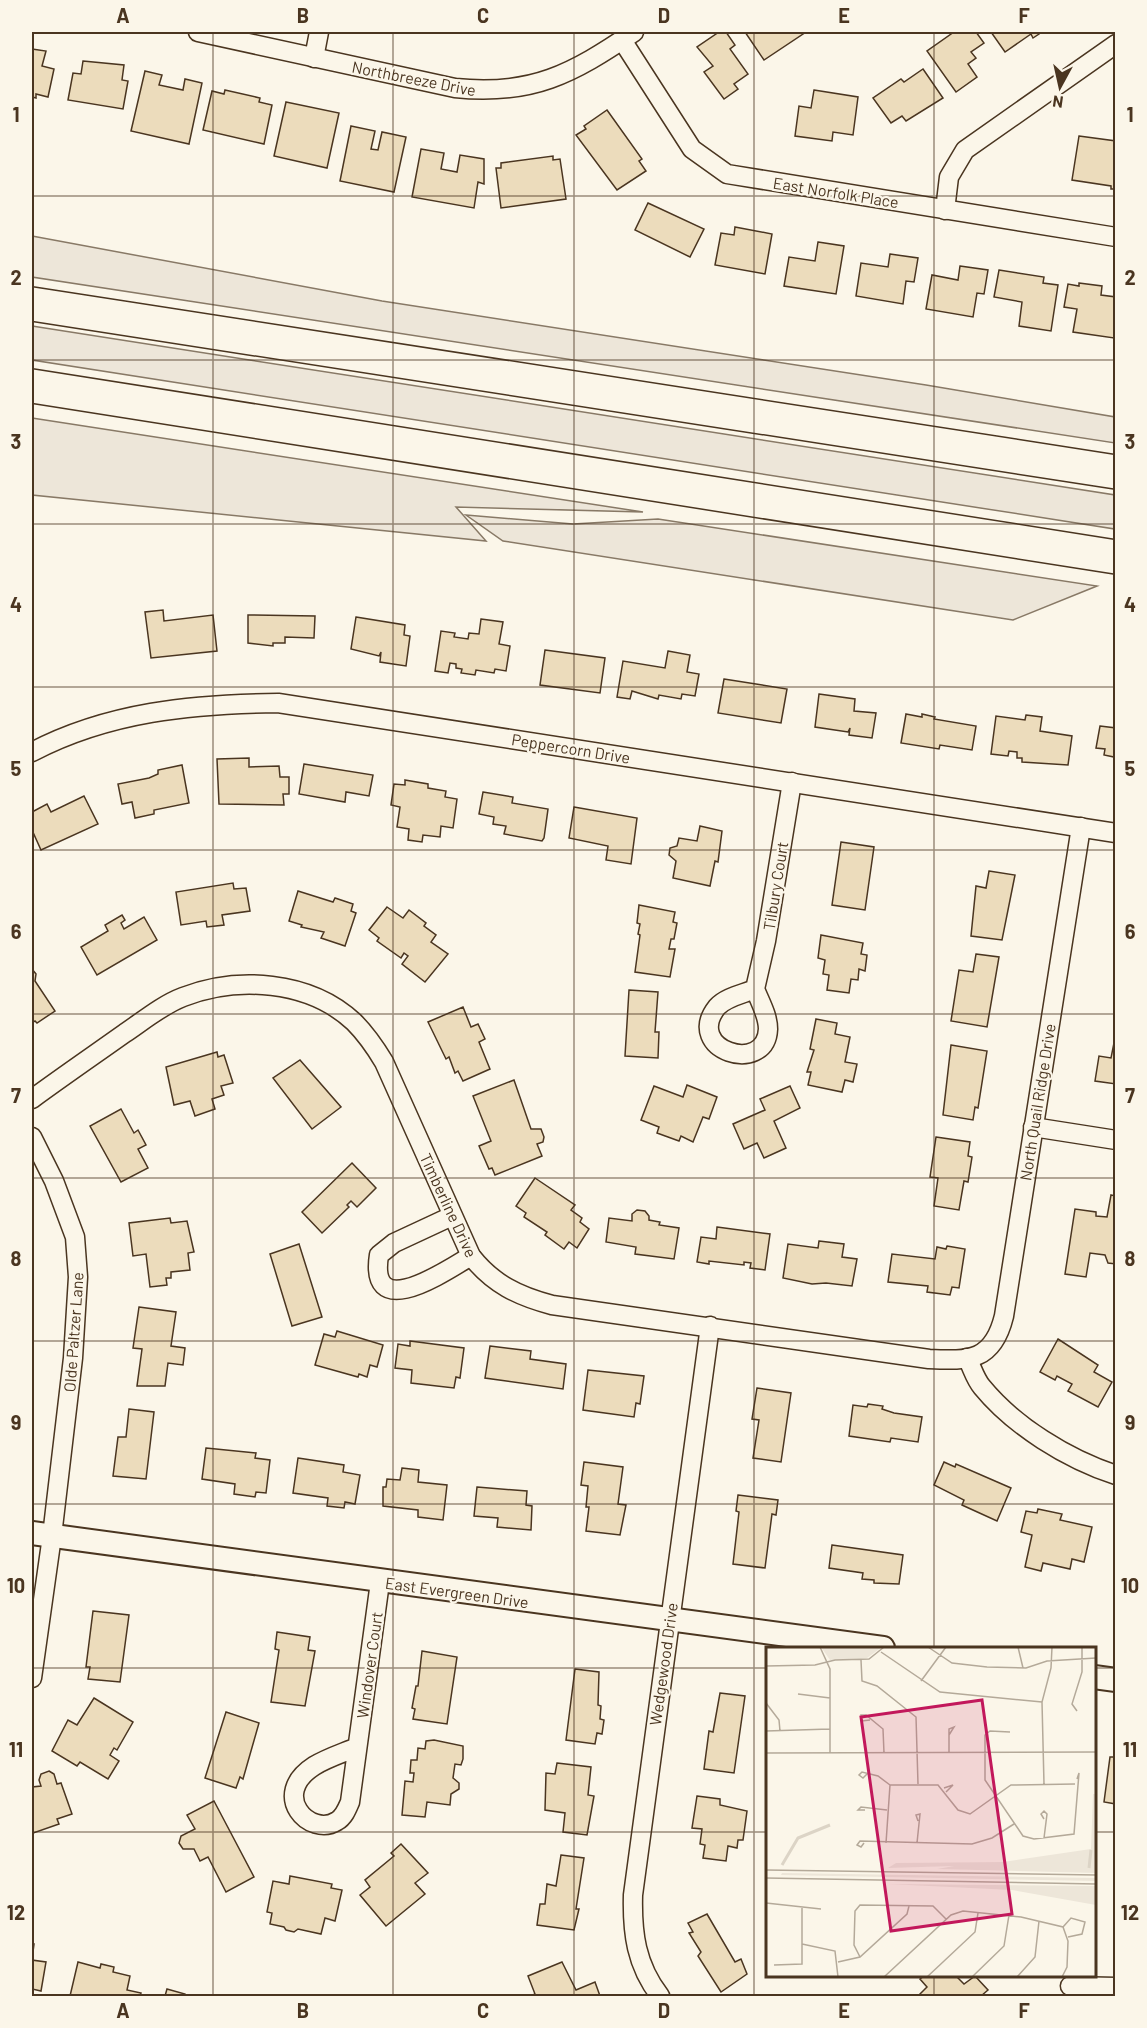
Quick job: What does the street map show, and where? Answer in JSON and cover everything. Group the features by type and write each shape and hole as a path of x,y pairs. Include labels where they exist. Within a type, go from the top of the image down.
{"highway":[{"path":"32,304 1116,472"},
{"path":"32,386 1116,557"}],"street":[{"name":"Northbreeze Drive","path":"198,32 455,88 493,90 544,82 571,72 628,36"},
{"path":"314,58 319,32"},
{"name":"East Norfolk Place","path":"628,36 692,148 727,174 1116,237"},
{"path":"945,210 949,177 965,150 1116,44"},
{"name":"Peppercorn Drive","path":"32,752 90,727 135,715 193,705 278,703 1116,833"},
{"name":"Tilbury Court","path":"755,989 765,950 792,782"},
{"name":"North Quail Ridge Drive","path":"967,1358 988,1350 999,1335 1081,827"},
{"name":"Timberline Drive","path":"32,1099 146,1019 180,998 214,987 238,984 294,990 324,1003 352,1020 369,1038 384,1062 471,1256 483,1271 500,1285 524,1298 552,1305 928,1359 967,1358"},
{"path":"1033,1127 1116,1140"},
{"name":"Olde Paltzer Lane","path":"32,1137 54,1181 75,1237 78,1277 73,1358 42,1535 32,1678"},
{"path":"452,1216 394,1243 379,1255 379,1277 386,1286 394,1290 406,1290 422,1285 471,1256"},
{"name":"Wedgewood Drive","path":"660,1996 638,1958 633,1930 633,1895 710,1326"},
{"path":"967,1358 980,1384 997,1404 1066,1453 1116,1475"},
{"name":"East Evergreen Drive","path":"42,1535 877,1647"},
{"name":"Windover Court","path":"357,1748 380,1582"},
{"path":"1096,1677 1116,1680"},
{"path":"1068,1986 1116,1987"}],"shaded area":[{"path":"32,236 382,301 926,385 1115,417 1115,443 32,277"},
{"path":"32,326 1115,495 1115,529 32,360"},
{"path":"32,418 643,512 456,507 486,541 32,495"},
{"path":"466,515 573,524 658,519 1097,586 1013,620 503,541"}],"building":[{"path":"719,32 726,32 735,45 730,49 748,74 734,84 738,89 724,99 704,72 713,66 697,47"},
{"path":"745,32 806,32 764,60"},
{"path":"954,32 976,32 984,43 971,52 976,58 968,64 977,77 956,92 927,51"},
{"path":"991,32 1042,32 1033,38 1031,34 1005,52"},
{"path":"32,49 46,51 42,66 54,69 48,97 36,94 36,98 32,97"},
{"path":"83,61 124,65 122,80 128,81 123,109 68,100 73,73 81,74"},
{"path":"923,69 943,98 906,121 902,116 891,123 873,98 901,79 904,82"},
{"path":"145,71 162,75 159,85 183,90 185,79 202,83 189,144 131,131"},
{"path":"225,90 260,98 259,102 272,105 264,144 203,130 212,91 224,94"},
{"path":"814,90 858,97 853,135 833,132 832,141 795,136 799,106 811,108"},
{"path":"286,102 339,113 327,168 274,156"},
{"path":"607,110 642,159 639,161 646,171 617,190 576,135 586,129 584,126"},
{"path":"351,126 375,131 371,149 378,150 382,132 406,137 394,192 340,181"},
{"path":"1079,136 1116,141 1116,189 1111,189 1111,186 1072,180"},
{"path":"421,149 444,153 441,169 457,172 460,155 484,159 484,184 478,182 474,208 412,197"},
{"path":"553,156 553,160 560,159 566,199 501,208 496,168 501,168 501,163"},
{"path":"648,203 704,229 690,257 635,230"},
{"path":"735,227 772,234 765,274 715,265 721,233 734,235"},
{"path":"818,242 844,246 836,294 784,286 789,257 815,261"},
{"path":"890,254 918,258 914,282 906,281 903,304 856,296 861,263 888,267"},
{"path":"960,266 988,270 984,294 977,293 973,317 926,309 932,275 958,280"},
{"path":"999,270 1044,277 1043,283 1058,285 1051,331 1019,326 1022,302 994,297"},
{"path":"1079,283 1102,286 1101,295 1116,297 1114,338 1073,332 1077,309 1064,307 1068,284 1079,286"},
{"path":"163,610 164,621 213,615 217,651 151,658 145,612"},
{"path":"248,615 315,616 314,638 285,637 285,643 273,643 273,646 248,643"},
{"path":"356,617 405,625 404,635 410,636 406,666 380,662 381,652 379,656 351,649"},
{"path":"481,619 503,622 499,644 510,646 506,671 495,669 494,673 476,670 475,675 461,673 462,669 450,663 448,673 435,671 441,631 455,633 454,637 468,639 469,633 479,634"},
{"path":"545,650 605,658 600,693 540,685"},
{"path":"668,651 690,655 687,672 699,674 695,696 682,694 681,699 659,695 658,699 632,691 630,699 617,697 623,661 665,668"},
{"path":"724,679 787,689 781,723 718,713"},
{"path":"819,694 855,699 854,711 876,713 872,738 849,735 850,728 848,732 815,727"},
{"path":"906,714 922,717 922,714 935,717 934,719 976,726 972,750 940,745 939,749 901,743"},
{"path":"1026,715 1042,717 1040,731 1072,736 1068,765 1022,762 1022,758 1017,758 1017,752 1009,751 1008,756 991,754 996,716 1025,720"},
{"path":"1100,726 1116,728 1114,757 1104,755 1105,749 1096,748"},
{"path":"249,758 249,767 279,766 280,777 289,777 289,794 283,794 284,805 219,804 217,759"},
{"path":"304,764 373,775 369,796 346,792 345,802 299,794"},
{"path":"182,765 189,803 154,810 154,814 135,818 132,802 122,804 118,784 149,778 158,774 158,770"},
{"path":"405,780 428,784 428,788 446,791 445,797 457,799 453,828 441,826 440,837 423,835 422,842 408,840 409,829 397,827 400,807 391,805 394,784 405,785"},
{"path":"483,792 513,797 512,803 548,809 542,841 504,834 506,826 493,824 494,817 479,814"},
{"path":"84,796 98,824 41,850 32,830 32,812 47,804 51,812"},
{"path":"574,807 637,818 631,864 606,860 608,846 569,838"},
{"path":"700,826 722,831 718,862 715,861 710,886 673,878 676,861 669,855 670,848 677,846 679,838 697,841"},
{"path":"841,842 874,847 865,910 832,905"},
{"path":"989,871 1015,875 1002,940 971,936 976,886 986,888"},
{"path":"233,883 234,889 246,888 250,911 222,915 224,925 207,927 206,921 181,925 176,892"},
{"path":"298,891 333,902 335,898 353,904 351,911 356,913 345,946 321,938 324,932 301,927 302,925 289,921"},
{"path":"639,905 675,912 673,922 677,923 674,939 671,939 669,949 675,949 670,977 635,972 640,935 638,934 640,924 637,923"},
{"path":"387,907 403,918 409,910 426,923 424,926 436,935 431,942 448,954 425,982 402,964 408,956 404,953 401,958 377,941 379,938 369,930"},
{"path":"122,915 125,920 121,923 124,929 144,917 157,940 97,975 81,947 108,931 105,925"},
{"path":"821,935 863,943 861,954 867,955 865,971 859,969 858,980 851,979 849,993 827,990 829,975 823,974 825,960 818,958"},
{"path":"976,954 999,957 987,1027 951,1021 959,970 973,972"},
{"path":"32,969 36,974 35,981 55,1011 37,1023 35,1021 32,1023"},
{"path":"629,990 658,992 655,1032 659,1032 658,1058 625,1056"},
{"path":"463,1007 471,1027 478,1024 485,1039 479,1042 490,1069 463,1081 458,1071 455,1073 449,1057 446,1059 428,1022"},
{"path":"816,1019 837,1023 835,1034 850,1037 845,1062 857,1064 853,1082 845,1080 842,1092 808,1085 811,1072 807,1072 814,1050 810,1049"},
{"path":"1116,1033 1116,1084 1095,1081 1099,1056 1111,1058"},
{"path":"951,1045 987,1051 978,1108 975,1107 973,1120 943,1115"},
{"path":"217,1052 218,1057 224,1055 233,1083 221,1086 224,1095 212,1099 215,1109 195,1116 190,1101 174,1105 166,1067"},
{"path":"300,1060 341,1107 312,1129 273,1078"},
{"path":"514,1080 531,1129 541,1129 544,1137 543,1142 537,1144 542,1156 495,1175 492,1168 489,1169 479,1146 491,1141 473,1096"},
{"path":"687,1085 717,1097 709,1119 703,1117 693,1142 681,1136 679,1141 657,1133 659,1127 641,1120 654,1086 683,1097"},
{"path":"790,1086 800,1108 774,1121 786,1148 764,1158 757,1143 744,1149 733,1124 765,1110 760,1099"},
{"path":"121,1109 134,1133 138,1130 146,1145 138,1149 148,1168 121,1182 90,1126"},
{"path":"936,1137 970,1142 968,1156 972,1157 968,1182 964,1181 959,1210 934,1206 938,1178 930,1177"},
{"path":"352,1163 376,1188 357,1207 351,1201 347,1205 349,1207 322,1233 302,1212"},
{"path":"535,1178 575,1205 571,1210 582,1218 580,1222 589,1229 577,1248 569,1242 564,1249 545,1235 547,1232 524,1217 526,1213 516,1206"},
{"path":"1111,1195 1116,1196 1116,1264 1108,1263 1105,1255 1090,1253 1086,1277 1065,1274 1075,1209 1096,1212 1096,1216 1107,1217"},
{"path":"637,1210 645,1211 649,1220 660,1222 659,1225 679,1228 674,1259 635,1254 636,1247 606,1242 609,1218 632,1221 632,1214"},
{"path":"170,1218 171,1223 187,1221 194,1252 188,1253 190,1270 171,1272 171,1278 166,1278 167,1285 150,1287 146,1254 133,1256 129,1223"},
{"path":"717,1227 770,1234 765,1270 750,1268 751,1263 744,1262 744,1265 697,1262 701,1237 716,1239"},
{"path":"819,1241 844,1244 842,1257 857,1259 852,1286 812,1284 783,1278 788,1244 818,1248"},
{"path":"299,1244 322,1317 292,1326 270,1254"},
{"path":"947,1246 965,1249 959,1288 952,1287 950,1295 927,1292 928,1286 888,1282 892,1254 935,1259 937,1247 946,1249"},
{"path":"139,1307 176,1312 171,1346 185,1348 183,1365 168,1363 165,1386 137,1386 142,1349 133,1348"},
{"path":"337,1331 383,1345 377,1367 370,1365 367,1377 359,1374 358,1377 315,1365 324,1334 335,1337"},
{"path":"1058,1339 1098,1365 1094,1372 1112,1382 1098,1407 1068,1391 1072,1384 1057,1376 1055,1380 1040,1372"},
{"path":"410,1341 464,1348 460,1378 456,1377 454,1388 411,1383 412,1370 395,1368 398,1344 410,1346"},
{"path":"490,1346 531,1351 530,1359 566,1364 563,1389 485,1378"},
{"path":"588,1370 644,1376 640,1404 636,1403 634,1417 583,1410"},
{"path":"757,1388 791,1393 781,1462 753,1458 759,1420 752,1419"},
{"path":"868,1404 883,1406 882,1409 894,1413 922,1417 918,1442 891,1438 890,1442 849,1436 853,1405 867,1407"},
{"path":"129,1409 154,1412 146,1479 113,1476 118,1437 126,1437"},
{"path":"206,1448 256,1453 255,1458 270,1460 266,1493 256,1492 255,1497 234,1494 235,1484 202,1479"},
{"path":"298,1458 344,1465 343,1472 360,1475 355,1504 345,1502 344,1508 327,1506 328,1498 293,1493"},
{"path":"584,1462 623,1467 618,1504 626,1505 620,1535 586,1531 589,1507 586,1507 588,1486 581,1485"},
{"path":"944,1462 955,1467 956,1464 1011,1488 997,1521 962,1505 964,1500 934,1485"},
{"path":"402,1468 419,1470 418,1482 447,1485 443,1520 418,1517 418,1510 383,1506 383,1487 386,1487 387,1479 400,1480"},
{"path":"477,1487 527,1491 526,1505 532,1506 531,1530 497,1527 498,1518 474,1516"},
{"path":"738,1495 778,1500 776,1515 772,1514 765,1568 733,1564 739,1512 736,1511"},
{"path":"1038,1509 1062,1514 1060,1520 1092,1527 1084,1562 1072,1559 1070,1569 1043,1563 1041,1571 1025,1567 1032,1535 1021,1532 1026,1511 1037,1513"},
{"path":"832,1545 903,1555 899,1584 874,1583 874,1580 862,1579 863,1573 829,1568"},
{"path":"93,1611 129,1615 120,1682 88,1679 90,1667 86,1667"},
{"path":"277,1632 310,1637 308,1650 315,1651 305,1706 271,1702 279,1650 275,1649"},
{"path":"422,1651 457,1657 447,1724 413,1719 415,1709 412,1708 416,1686 418,1686"},
{"path":"575,1669 599,1672 598,1705 601,1706 600,1719 604,1720 602,1734 597,1733 595,1744 566,1740"},
{"path":"720,1693 745,1696 734,1773 704,1769 709,1731 713,1732"},
{"path":"94,1698 133,1722 117,1750 114,1748 110,1755 119,1761 108,1779 80,1762 77,1766 52,1751 68,1720 77,1725"},
{"path":"226,1712 259,1723 243,1779 240,1777 236,1788 205,1778"},
{"path":"434,1740 463,1746 463,1759 461,1765 455,1764 453,1778 459,1783 459,1789 451,1794 450,1805 427,1802 425,1817 402,1815 405,1781 413,1782 414,1773 410,1773 411,1760 417,1760 418,1748 425,1749 426,1741"},
{"path":"1110,1757 1116,1757 1116,1804 1104,1802"},
{"path":"557,1763 591,1767 588,1795 594,1796 587,1835 563,1832 565,1813 545,1810 546,1773 555,1774"},
{"path":"49,1771 54,1774 57,1784 61,1783 72,1814 57,1819 59,1824 33,1833 32,1838 32,1787 41,1786 39,1780 41,1774"},
{"path":"697,1796 720,1799 720,1805 747,1811 743,1840 738,1840 737,1848 728,1846 726,1861 703,1858 705,1845 700,1844 702,1829 692,1828"},
{"path":"214,1801 254,1877 226,1892 208,1857 200,1861 194,1849 183,1849 179,1843 181,1836 195,1829 187,1815"},
{"path":"401,1844 428,1873 415,1883 425,1894 386,1926 360,1895 370,1887 365,1880 394,1856 391,1853"},
{"path":"561,1855 584,1858 576,1909 579,1909 574,1930 537,1925 540,1904 545,1904 547,1884 556,1886"},
{"path":"290,1876 332,1884 331,1888 342,1890 335,1921 325,1918 321,1934 298,1929 294,1932 270,1924 272,1913 267,1912 273,1881 289,1884"},
{"path":"707,1914 735,1962 741,1959 747,1974 721,1992 698,1956 701,1952 689,1933 693,1932 688,1923"},
{"path":"32,1960 46,1962 41,1991 32,1989"},
{"path":"78,1962 100,1968 101,1964 114,1967 113,1972 130,1976 127,1990 141,1993 140,1996 70,1996"},
{"path":"562,1962 576,1990 595,1982 600,1996 530,1996 535,1994 528,1976"},
{"path":"923,1977 957,1977 964,1984 976,1977 988,1990 981,1996 922,1996 920,1994 927,1987 920,1979"},
{"path":"167,1989 185,1994 185,1996 165,1996"}]}
